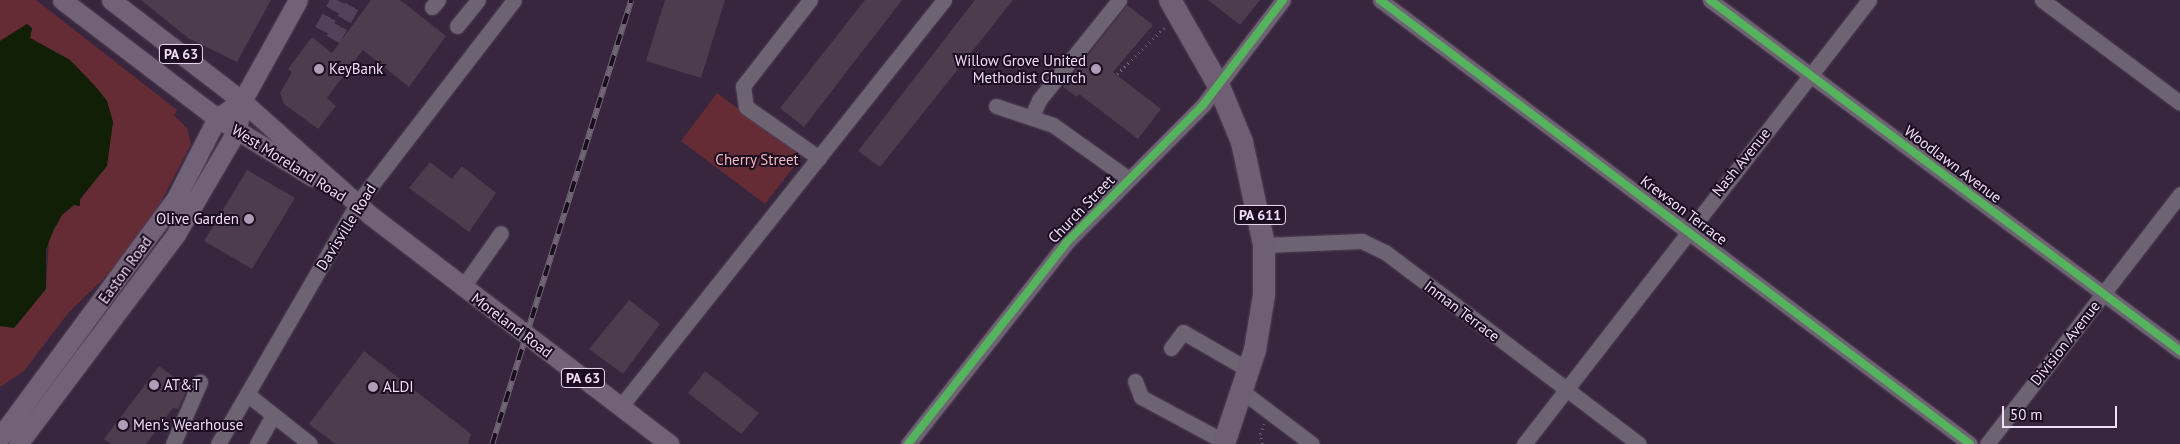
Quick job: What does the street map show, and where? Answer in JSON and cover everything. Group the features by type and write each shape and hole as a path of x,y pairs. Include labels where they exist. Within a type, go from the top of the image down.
{"highway":[{"name":"PA 611","path":"1170,0 1218,84 1242,142 1264,245 1264,295 1249,370 1224,443"}],"main road":[{"name":"West Moreland Road","path":"62,0 217,118 357,204"},
{"name":"West Moreland Road","path":"111,0 242,101 357,204"},
{"name":"Easton Road","path":"18,444 176,234 237,130 242,101 298,0"},
{"name":"Easton Road","path":"0,437 176,198 217,118 242,101"},
{"name":"Moreland Road","path":"357,204 462,288 670,444"}],"street":[{"path":"458,26 478,0"},
{"name":"Davisville Road","path":"218,444 357,204 514,0"},
{"path":"810,0 743,86 746,107 820,158"},
{"path":"621,406 944,0"},
{"path":"1032,116 1039,100 1119,0"},
{"name":"Church Street","path":"908,444 1066,243 1203,105 1283,0"},
{"name":"Krewson Terrace","path":"1380,0 1970,444"},
{"name":"Woodlawn Avenue","path":"1710,0 2180,351"},
{"name":"Nash Avenue","path":"1524,444 1687,230 1869,0"},
{"path":"2042,0 2180,103"},
{"path":"996,106 1032,116 1053,125 1129,179"},
{"name":"Division Avenue","path":"1987,444 2180,194"},
{"path":"462,288 501,233"},
{"name":"Inman Terrace","path":"1264,245 1362,241 1385,252 1639,444"},
{"path":"1171,348 1183,332 1249,370"},
{"path":"1134,381 1141,397 1224,443"},
{"path":"173,444 200,382"},
{"path":"1243,392 1312,444"},
{"path":"247,394 310,444"},
{"path":"257,444 273,415"}],"path":[{"path":"1117,74 1165,27"},
{"path":"1262,444 1260,434 1264,423"}],"green space":[{"path":"0,0 36,0 177,110 174,115 187,128 191,144 159,206 115,268 69,312 24,371 0,387 0,326 15,327 46,289 49,239 62,215 74,205 80,206 80,200 106,166 113,122 107,101 95,86 70,60 30,38 32,28 27,24 0,41"},
{"name":"Cherry Street","path":"717,93 802,156 765,204 681,141"}],"shaded area":[{"path":"27,24 32,28 30,38 70,60 95,86 107,101 113,122 107,166 80,199 80,206 74,205 62,215 46,249 46,289 14,328 0,326 0,41"}],"building":[{"path":"141,0 271,0 237,62 188,38"},
{"path":"371,0 400,0 446,36 409,87 363,50 327,98 336,106 318,129 284,104 280,93 292,72 288,69 312,37 332,53"},
{"path":"665,0 725,0 701,78 646,61"},
{"path":"865,0 902,0 804,127 780,108"},
{"path":"975,0 1013,0 880,167 858,151"},
{"path":"1208,0 1260,0 1240,25"},
{"name":"Willow Grove United Methodist Church","path":"1127,5 1153,25 1113,72 1161,109 1138,139 1079,94 1077,97 1063,87"},
{"path":"430,162 452,179 462,166 496,193 469,232 409,188"},
{"name":"Olive Garden","path":"247,170 295,198 252,269 204,241"},
{"path":"629,300 660,324 623,374 589,349"},
{"name":"ALDI","path":"364,351 471,434 468,444 335,444 309,424"},
{"path":"159,366 188,387 178,409 173,408 146,444 111,444 104,439"},
{"path":"705,371 759,413 741,434 688,393"}],"tunnel":[{"path":"322,30 338,0"},
{"path":"333,39 355,0"}],"railway":[{"path":"492,444 631,0"}],"cycle path":[{"path":"908,444 1066,243 1203,105 1283,0"},
{"path":"1380,0 1970,444"},
{"path":"1710,0 2180,351"}],"place":[{"name":"KeyBank","path":"319,69"},
{"name":"Willow Grove United Methodist Church","path":"1096,69"},
{"name":"Olive Garden","path":"249,219"},
{"name":"AT&T","path":"154,385"},
{"name":"ALDI","path":"373,387"},
{"name":"Men's Wearhouse","path":"123,425"}]}
